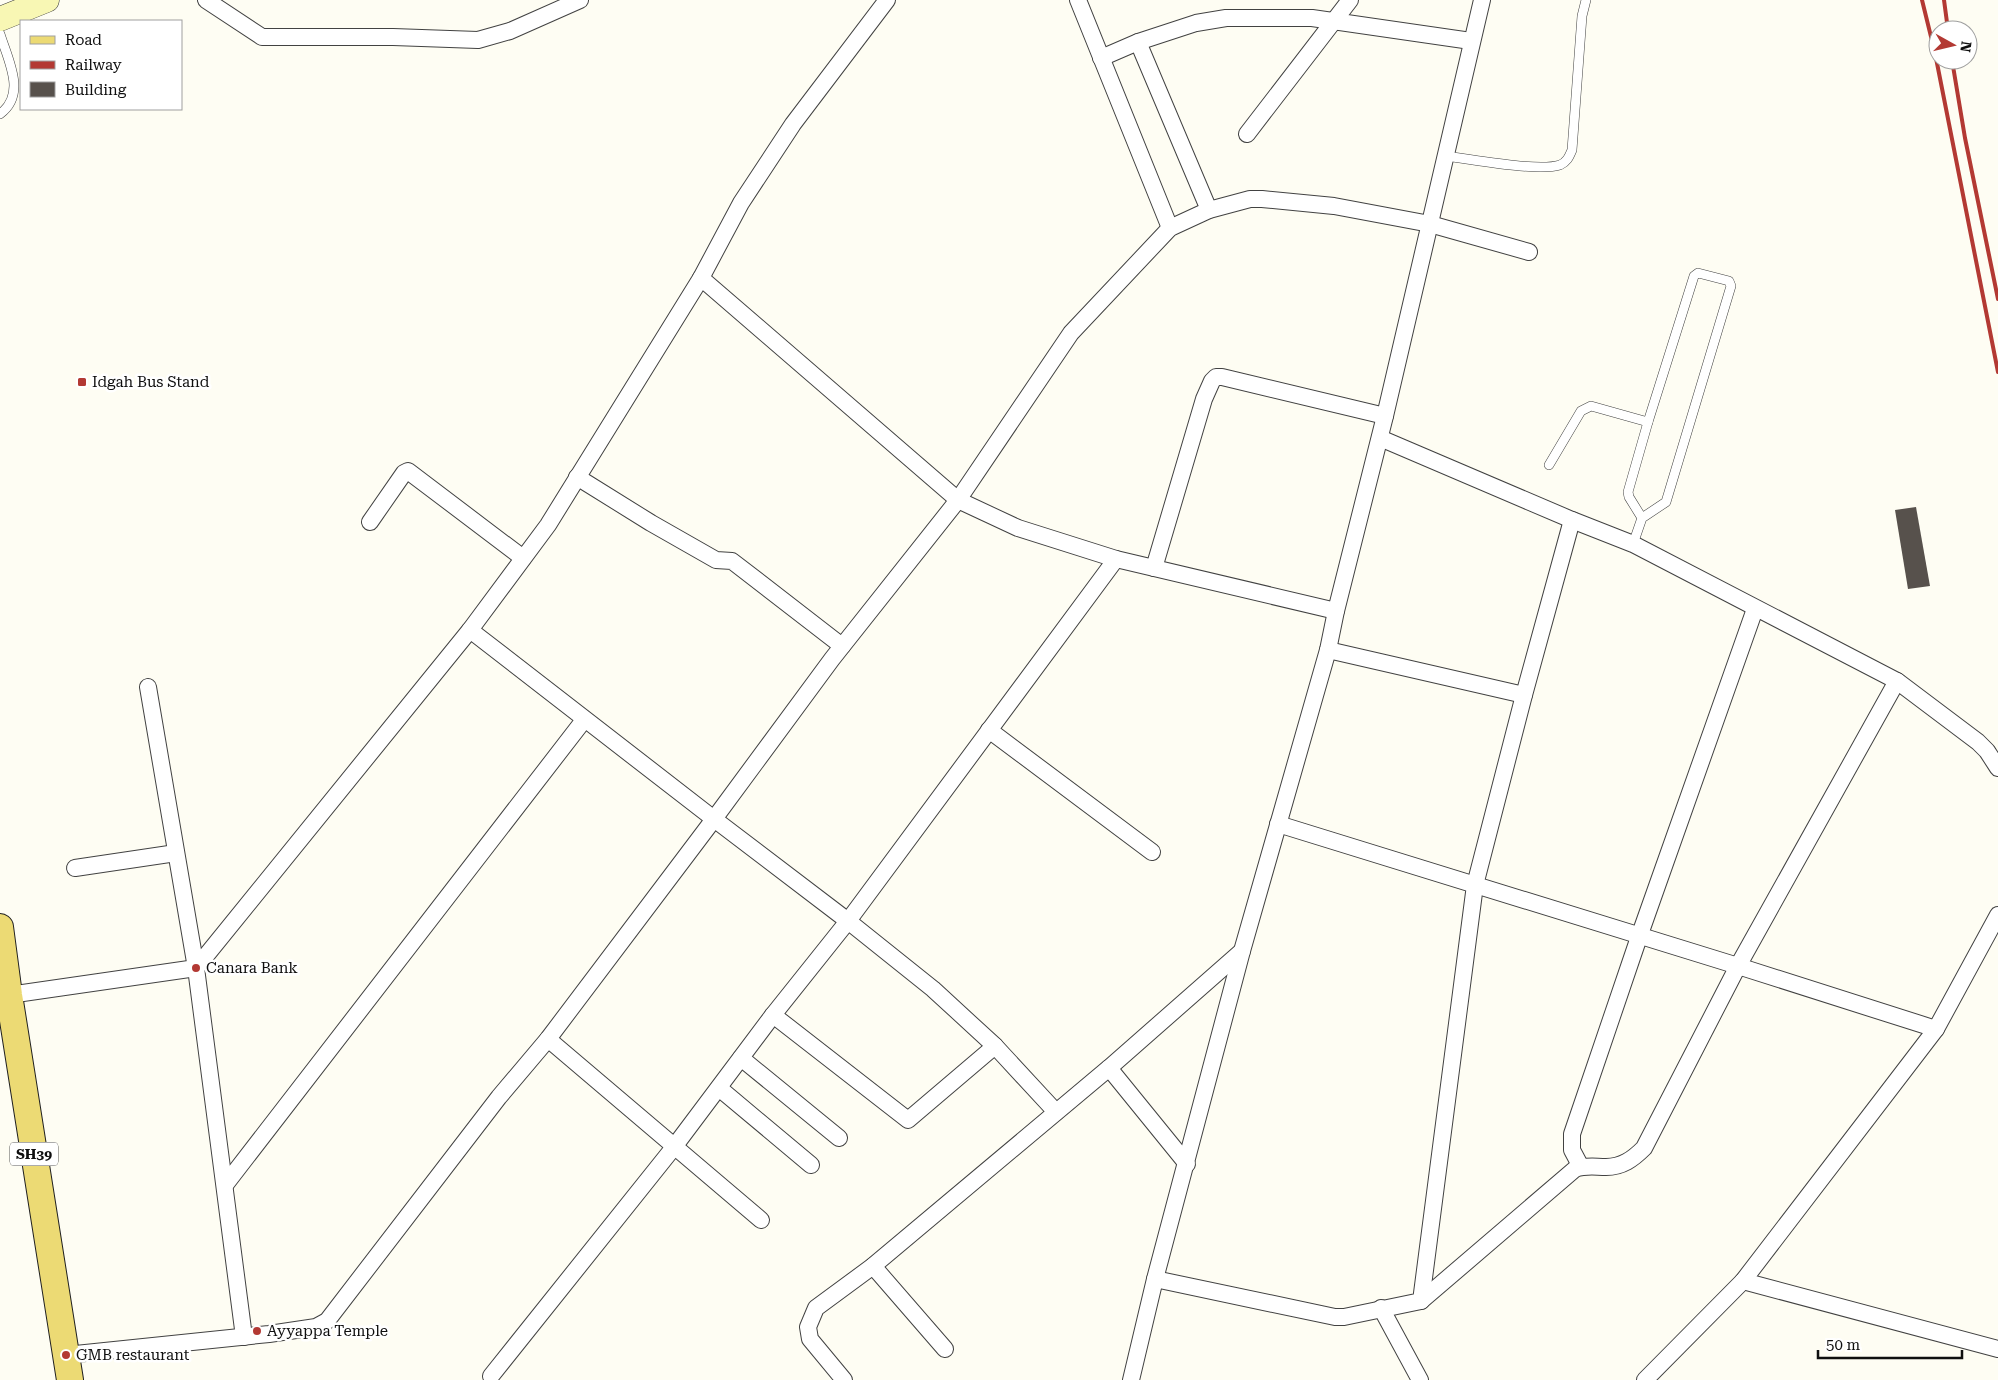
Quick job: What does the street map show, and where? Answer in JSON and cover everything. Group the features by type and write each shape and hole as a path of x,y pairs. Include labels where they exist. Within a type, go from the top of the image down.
{"main road":[{"path":"0,19 47,0"},
{"name":"SH39","path":"0,927 8,995 70,1380"}],"street":[{"path":"206,0 262,37 393,37 478,40 510,31 580,0"},
{"path":"8,995 196,968 470,630 548,525 701,278 741,203 793,124 887,0"},
{"path":"1078,0 1170,228"},
{"path":"1247,134 1335,22 1350,0"},
{"path":"1131,1380 1242,951 1328,650 1336,611 1380,438 1482,0"},
{"path":"1101,58 1138,42 1196,23 1226,18 1298,17 1471,41"},
{"path":"1138,42 1209,210"},
{"path":"66,1355 244,1337 316,1327 327,1321 499,1096 548,1039 714,820 842,646 958,500 1071,333 1170,228 1209,210 1262,199 1334,206 1430,224 1529,252"},
{"path":"701,278 958,500 1018,528 1116,559 1336,611"},
{"path":"1154,568 1204,399 1212,381 1216,377 1385,416"},
{"path":"1380,438 1633,544 1897,681 1978,742 1987,751 1998,768"},
{"path":"370,522 404,473 408,471 523,558"},
{"path":"577,477 651,523 716,560 732,560 842,646"},
{"path":"1421,1301 1474,885 1572,520"},
{"path":"491,1376 674,1147 773,1015 848,921 1116,559"},
{"path":"1581,1167 1572,1150 1572,1134 1639,937 1755,609"},
{"path":"470,630 584,720 848,921 933,989 995,1046 1056,1112"},
{"path":"1328,650 1524,695"},
{"path":"1156,1279 1344,1317 1421,1301 1574,1169 1618,1165 1628,1162 1644,1148 1738,966 1897,681"},
{"path":"148,687 196,968 244,1337"},
{"path":"225,1185 584,720"},
{"path":"989,730 1152,852"},
{"path":"1278,824 1936,1029"},
{"path":"75,868 176,854"},
{"path":"1645,1380 1743,1281 1936,1029 1998,915"},
{"path":"844,1380 810,1339 808,1327 816,1308 872,1266 1109,1068 1242,951"},
{"path":"773,1015 908,1120 995,1046"},
{"path":"548,1039 761,1220"},
{"path":"741,1058 839,1138"},
{"path":"1109,1068 1187,1164"},
{"path":"718,1088 810,1165"},
{"path":"872,1266 945,1348"},
{"path":"1743,1281 1998,1349"},
{"path":"1381,1308 1420,1380"}],"lane":[{"path":"1445,156 1534,167 1559,165 1569,158 1572,150 1582,16 1586,0"},
{"path":"0,34 15,87 12,101 0,114"},
{"path":"1633,544 1642,518 1666,502 1731,286 1729,280 1698,273 1694,276 1628,492 1642,518"},
{"path":"1549,465 1581,411 1588,406 1648,422"}],"building":[{"path":"1916,507 1930,586 1908,589 1895,510"}],"railway":[{"path":"1922,0 1935,53 1998,372"},
{"path":"1944,0 1947,20"},
{"path":"1954,70 1965,138 1998,299"}],"place":[{"name":"Idgah Bus Stand","path":"82,382"},
{"name":"Canara Bank","path":"196,968"},
{"name":"Ayyappa Temple","path":"257,1331"},
{"name":"GMB restaurant","path":"66,1355"}]}
